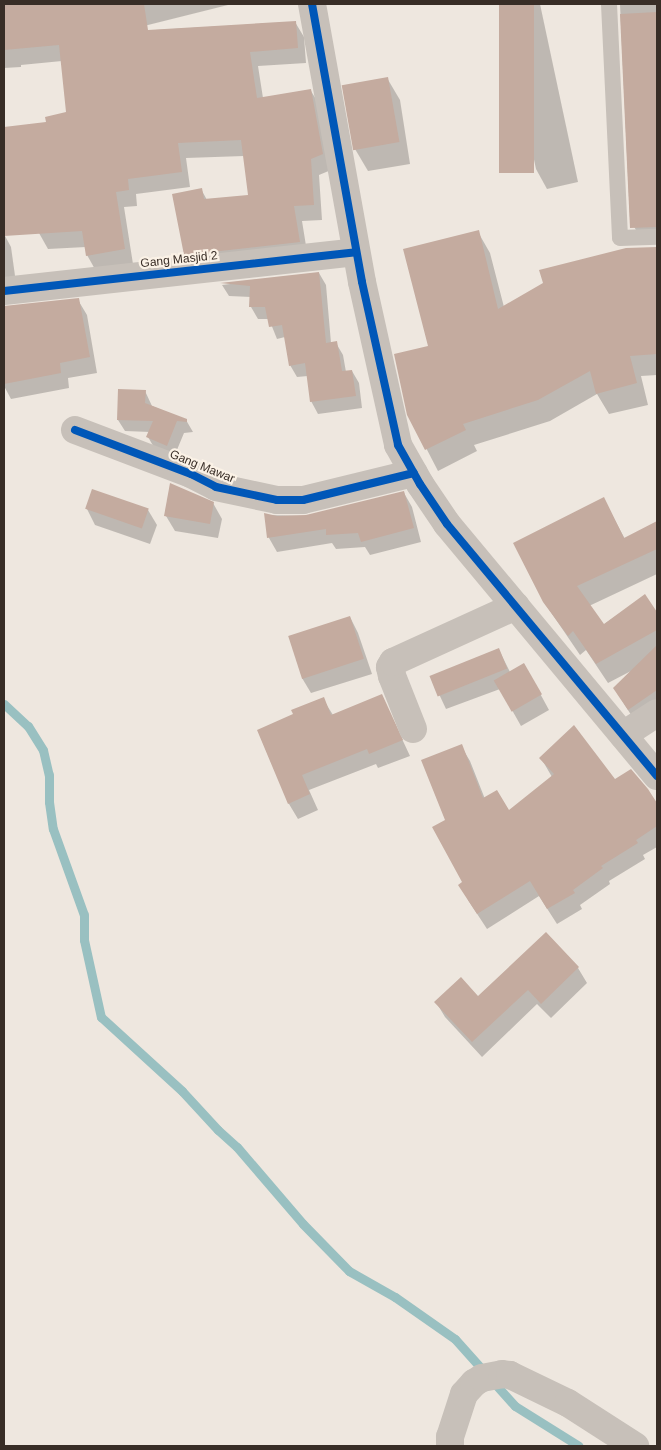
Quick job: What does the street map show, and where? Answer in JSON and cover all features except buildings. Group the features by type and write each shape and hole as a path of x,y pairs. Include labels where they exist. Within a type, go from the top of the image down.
{"street":[{"path":"312,4 356,252 398,445 447,524 657,776"},
{"name":"Gang Masjid 2","path":"4,291 356,252"},
{"name":"Gang Mawar","path":"75,430 192,474 216,487 277,500 303,500 414,473"},
{"path":"413,729 392,676 390,667 393,662 516,606"},
{"path":"623,735 657,713"},
{"path":"450,1446 450,1437 464,1394 474,1383 482,1378 502,1374 510,1375 568,1403 635,1446"}],"lane":[{"path":"609,4 620,238 657,237"}],"waterway":[{"path":"4,704 28,726 43,750 49,775 49,802 53,829 84,915 84,940 101,1017 182,1091 218,1130 237,1147 303,1224 349,1271 395,1297 455,1339 515,1406 579,1446"}],"cycle path":[{"path":"312,4 362,282 398,445 420,484 447,524 657,776"},
{"path":"4,291 356,252"},
{"path":"75,430 191,474 216,487 277,500 303,500 414,473"}]}
